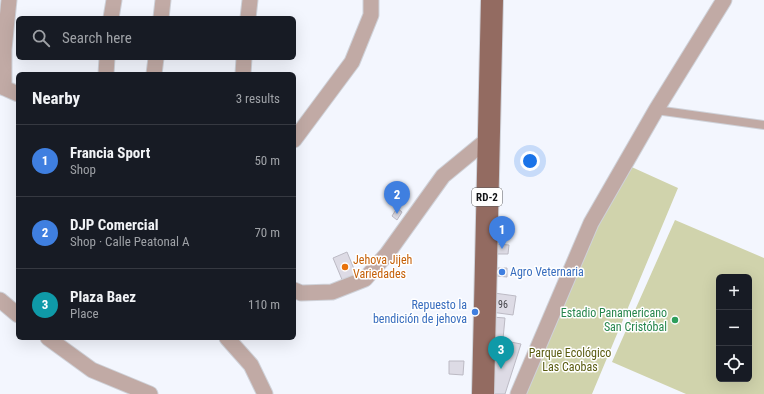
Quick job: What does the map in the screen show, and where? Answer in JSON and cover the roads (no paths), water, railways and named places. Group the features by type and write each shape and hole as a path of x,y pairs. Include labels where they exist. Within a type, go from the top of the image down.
{"main road":[{"name":"RD-2","path":"483,394 492,0"}],"street":[{"path":"9,0 2,87 16,93"},
{"path":"111,16 114,0"},
{"path":"161,16 163,0"},
{"path":"248,16 250,0"},
{"path":"296,137 352,62 371,15 371,0"},
{"path":"518,394 591,223 656,110 724,0"},
{"path":"106,72 107,60"},
{"path":"154,72 156,60"},
{"path":"243,72 244,60"},
{"path":"296,291 302,293 332,292 365,279 387,254 443,176 488,139"},
{"path":"0,300 16,313"},
{"path":"51,340 92,370 150,394"},
{"path":"229,340 251,365 265,394"}],"lane":[{"path":"656,110 764,125"}],"place":[{"name":"DJP Comercial","path":"397,214"},
{"name":"Francia Sport","path":"502,249"},
{"name":"Jehova Jijeh Variedades","path":"345,267"},
{"name":"Agro Veternaria","path":"502,272"},
{"name":"Repuesto la bendición de jehova","path":"475,312"},
{"name":"Estadio Panamericano San Cristóbal","path":"675,320"},
{"name":"Plaza Baez","path":"501,369"}],"park label":[{"name":"Parque Ecológico Las Caobas","path":"570,360"}]}
